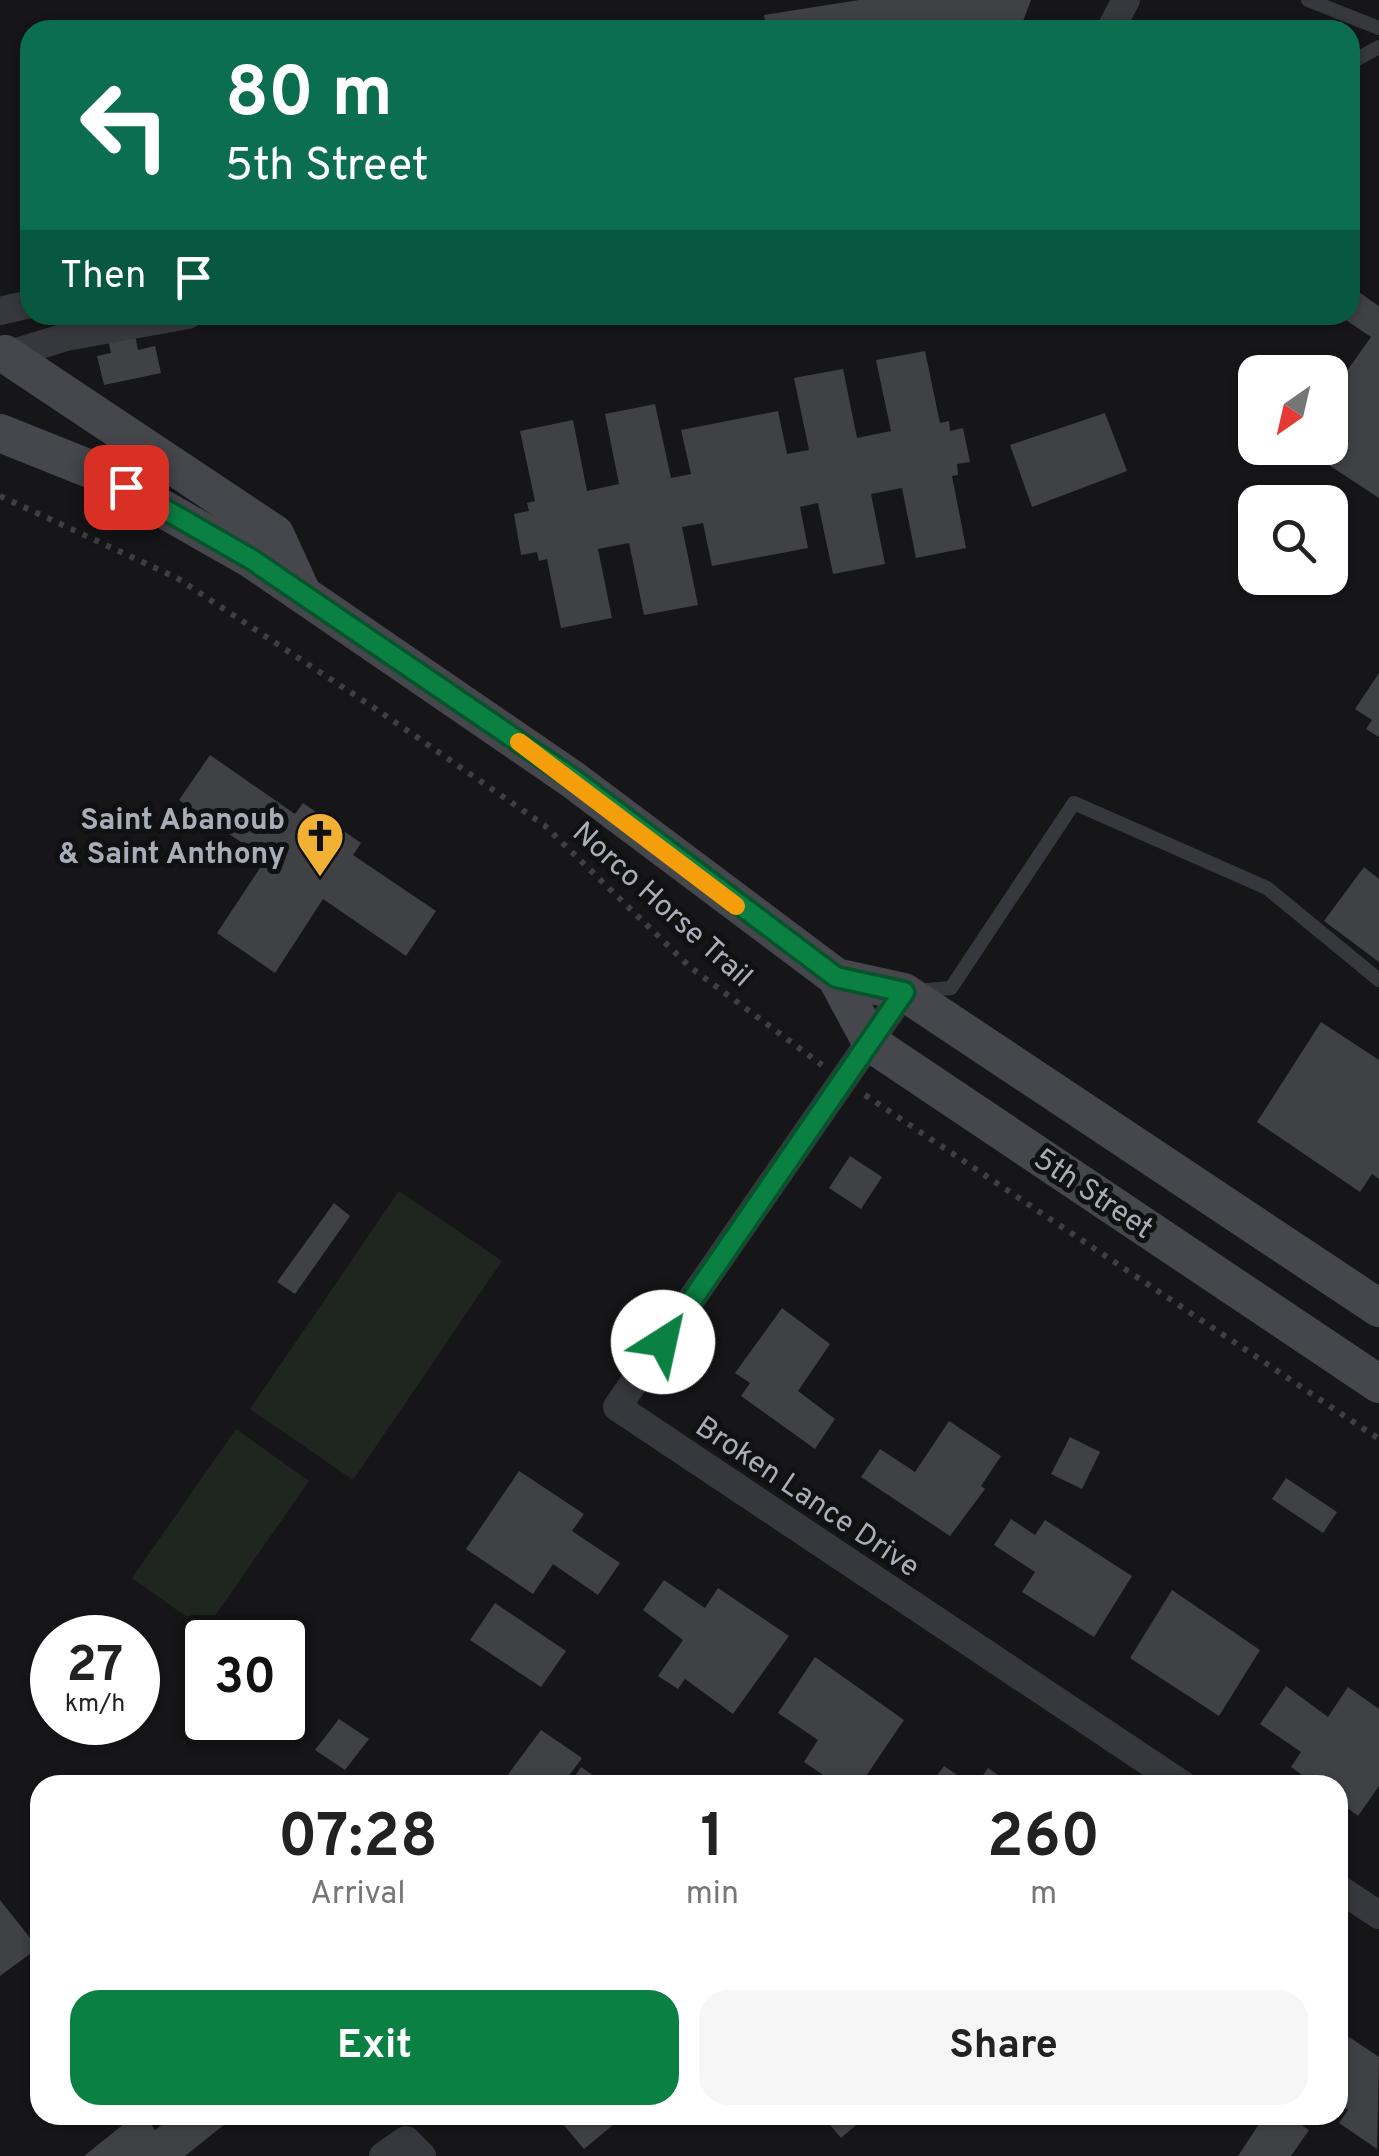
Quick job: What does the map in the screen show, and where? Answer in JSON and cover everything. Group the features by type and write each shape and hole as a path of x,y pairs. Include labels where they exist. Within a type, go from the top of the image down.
{"street":[{"path":"3,356 66,337 143,325"},
{"path":"3,356 276,534 302,595"},
{"name":"5th Street","path":"0,433 116,481 207,532 572,778 836,977 904,992 1379,1308"},
{"name":"5th Street","path":"836,977 872,1044 1379,1384"},
{"name":"Broken Lance Drive","path":"904,992 872,1044 617,1408 1169,1775"},
{"path":"1348,1895 1379,1916"}],"lane":[{"path":"1308,0 1359,20"},
{"path":"904,992 951,988 1074,803 1267,888 1379,980"}],"path":[{"name":"Norco Horse Trail","path":"0,496 178,578 379,710 544,825 690,967 846,1081 1379,1440"}],"shaded area":[{"path":"399,1191 502,1261 353,1480 250,1409"},
{"path":"236,1429 309,1481 215,1615 184,1615 132,1578"}],"building":[{"path":"859,0 1031,0 1023,20 765,20 764,15"},
{"path":"1360,293 1379,306 1379,498 1329,465 1348,465 1348,370 1371,337 1353,325 1360,325"},
{"path":"105,325 133,325 138,350 155,346 161,373 104,385 97,356 111,353"},
{"path":"925,351 940,423 949,421 950,431 963,428 970,462 957,464 958,475 952,476 966,548 916,558 902,488 871,494 885,564 833,574 818,503 800,507 808,548 712,566 703,523 682,527 698,605 644,615 629,543 598,549 612,618 561,628 547,559 539,561 537,552 521,555 514,514 529,511 527,503 535,501 520,431 573,420 587,491 619,484 605,414 655,404 671,478 691,474 681,430 778,411 787,454 809,450 794,378 843,369 857,438 891,431 876,360"},
{"path":"1105,413 1127,471 1032,507 1010,445"},
{"path":"1379,673 1379,737 1366,729 1372,720 1355,709"},
{"name":"Saint Abanoub & Saint Anthony","path":"210,755 295,814 303,803 361,843 353,855 436,911 406,956 323,899 275,973 217,933 266,859 179,800"},
{"path":"1364,867 1379,879 1379,962 1324,921"},
{"path":"1321,1022 1379,1060 1379,1179 1372,1174 1360,1192 1257,1122"},
{"path":"850,1156 882,1177 861,1209 829,1188"},
{"path":"334,1203 350,1216 295,1294 277,1282"},
{"path":"782,1308 830,1344 798,1391 835,1419 815,1449 741,1396 750,1383 735,1373"},
{"path":"949,1421 1001,1456 981,1486 985,1489 950,1536 861,1477 880,1449 915,1472"},
{"path":"1070,1437 1100,1452 1082,1489 1051,1474"},
{"path":"519,1471 584,1514 572,1531 620,1563 598,1595 553,1564 533,1594 466,1549"},
{"path":"1286,1478 1337,1512 1323,1533 1272,1499"},
{"path":"1011,1519 1035,1535 1045,1520 1132,1576 1094,1637 1022,1592 1035,1572 994,1545"},
{"path":"664,1580 705,1608 718,1588 789,1636 733,1714 685,1679 678,1689 658,1676 683,1640 643,1610"},
{"path":"1172,1590 1260,1650 1219,1716 1130,1658"},
{"path":"495,1603 566,1651 541,1687 470,1640"},
{"path":"815,1657 904,1720 867,1775 823,1775 804,1762 818,1740 778,1713"},
{"path":"1286,1686 1328,1717 1348,1687 1379,1709 1379,1786 1358,1816 1348,1808 1348,1775 1302,1775 1291,1767 1301,1752 1260,1724"},
{"path":"339,1719 369,1739 345,1770 315,1750"},
{"path":"541,1730 582,1758 569,1775 508,1775"},
{"path":"944,1766 957,1775 937,1775"},
{"path":"581,1767 593,1775 576,1775"},
{"path":"0,1900 30,1938 30,1954 0,1976"},
{"path":"1348,2038 1379,2057 1377,2149 1342,2125 1348,2125"},
{"path":"123,2125 151,2125 155,2130 162,2125 224,2125 185,2156 84,2156"},
{"path":"564,2125 613,2125 584,2149"},
{"path":"830,2125 856,2125 841,2138"},
{"path":"1258,2125 1301,2125 1309,2130 1291,2156 1238,2156"}],"slow traffic":[{"path":"519,742 572,778 736,906"}],"place":[{"name":"Saint Abanoub & Saint Anthony","path":"320,878"}],"route":[{"path":"126,487 251,559 572,778 725,898 836,977 904,992 663,1342"}]}
